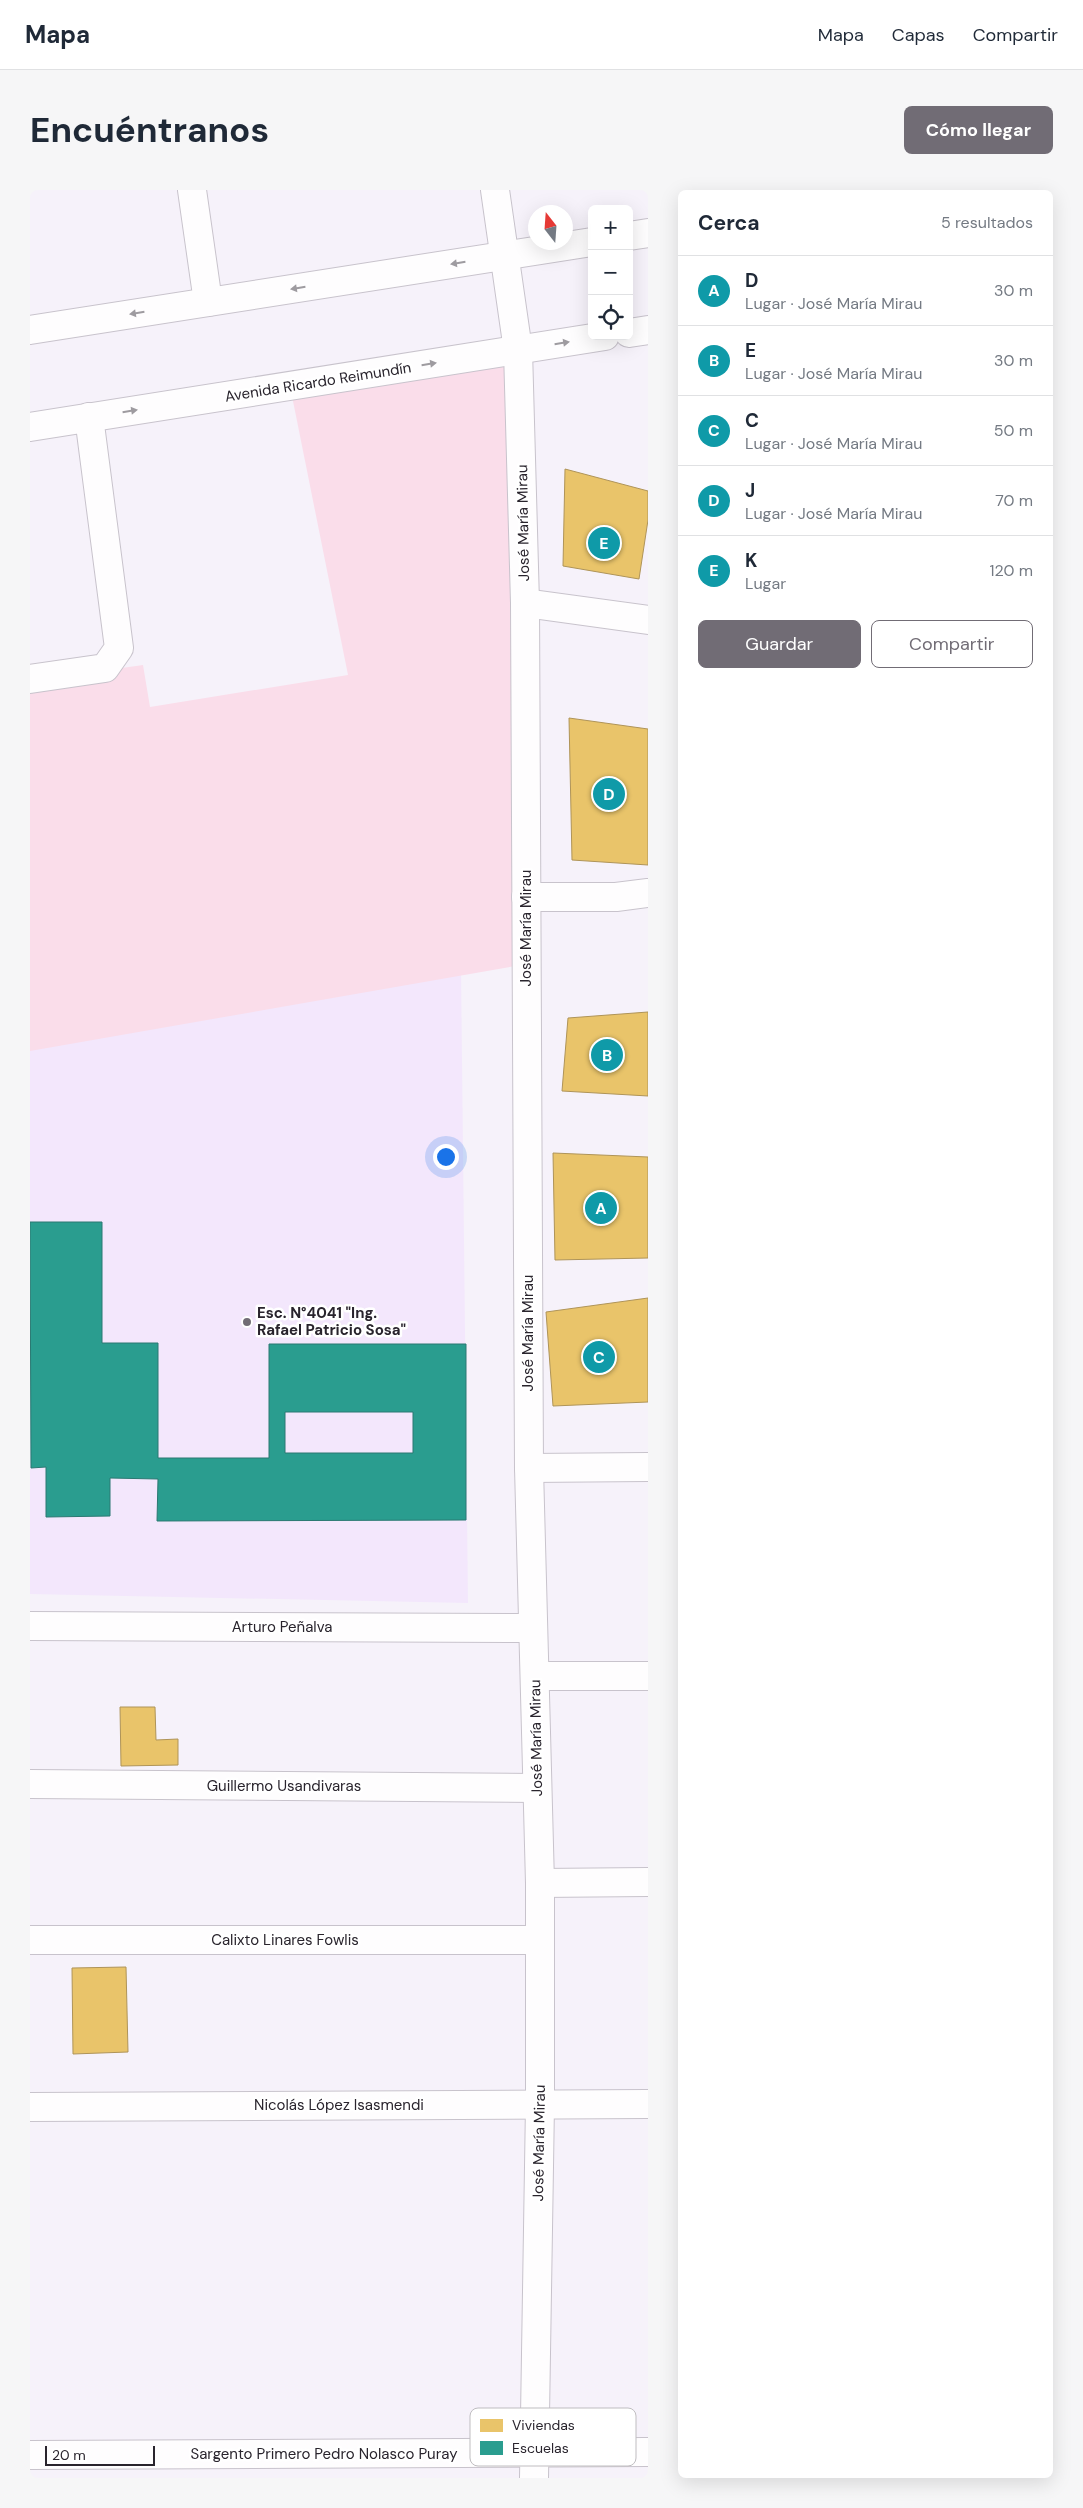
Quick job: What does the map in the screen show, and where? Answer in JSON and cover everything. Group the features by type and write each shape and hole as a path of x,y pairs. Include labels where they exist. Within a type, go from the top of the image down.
{"street":[{"path":"192,190 208,302"},
{"name":"José María Mirau","path":"496,190 518,350 525,604 529,1468 540,1883 540,2104 535,2408"},
{"path":"633,235 648,233"},
{"path":"30,330 588,243"},
{"path":"633,332 648,330"},
{"name":"Avenida Ricardo Reimundín","path":"30,427 588,339"},
{"path":"30,679 105,668 119,648 89,417"},
{"path":"525,604 648,620"},
{"path":"526,897 616,897 648,893"},
{"path":"529,1468 648,1467"},
{"name":"Arturo Peñalva","path":"30,1626 533,1628"},
{"path":"535,1676 648,1676"},
{"name":"Guillermo Usandivaras","path":"30,1784 537,1788"},
{"path":"540,1883 648,1882"},
{"name":"Calixto Linares Fowlis","path":"30,1940 540,1940"},
{"name":"Nicolás López Isasmendi","path":"30,2107 648,2104"},
{"name":"Sargento Primero Pedro Nolasco Puray","path":"30,2456 470,2464"}],"shaded area":[{"path":"518,350 527,964 30,1051 30,681 143,665 150,707 348,675 290,386"},
{"name":"Esc. N°4041 \"Ing. Rafael Patricio Sosa\"","path":"461,969 468,1603 30,1594 30,1050"}],"building: Viviendas":[{"path":"565,469 648,491 648,520 639,579 563,566"},
{"path":"569,718 648,729 648,865 572,860"},
{"path":"648,1012 648,1096 562,1091 568,1018"},
{"path":"553,1153 648,1157 648,1258 555,1260"},
{"path":"648,1298 648,1402 553,1406 546,1312"},
{"path":"120,1707 155,1707 156,1740 178,1739 178,1765 121,1766"},
{"path":"126,1967 128,2052 73,2054 72,1968"}],"building: Escuelas":[{"path":"30,1222 102,1222 102,1343 158,1343 158,1458 269,1458 269,1344 466,1344 466,1520 157,1521 158,1479 110,1478 110,1516 46,1517 46,1467 31,1468","holes":["285,1412 413,1412 413,1453 285,1453"]}],"place":[{"name":"K","path":"604,543"},
{"name":"J","path":"609,794"},
{"name":"E","path":"607,1055"},
{"name":"D","path":"601,1208"},
{"name":"Esc. N°4041 \"Ing. Rafael Patricio Sosa\"","path":"247,1322"},
{"name":"C","path":"599,1357"}]}
